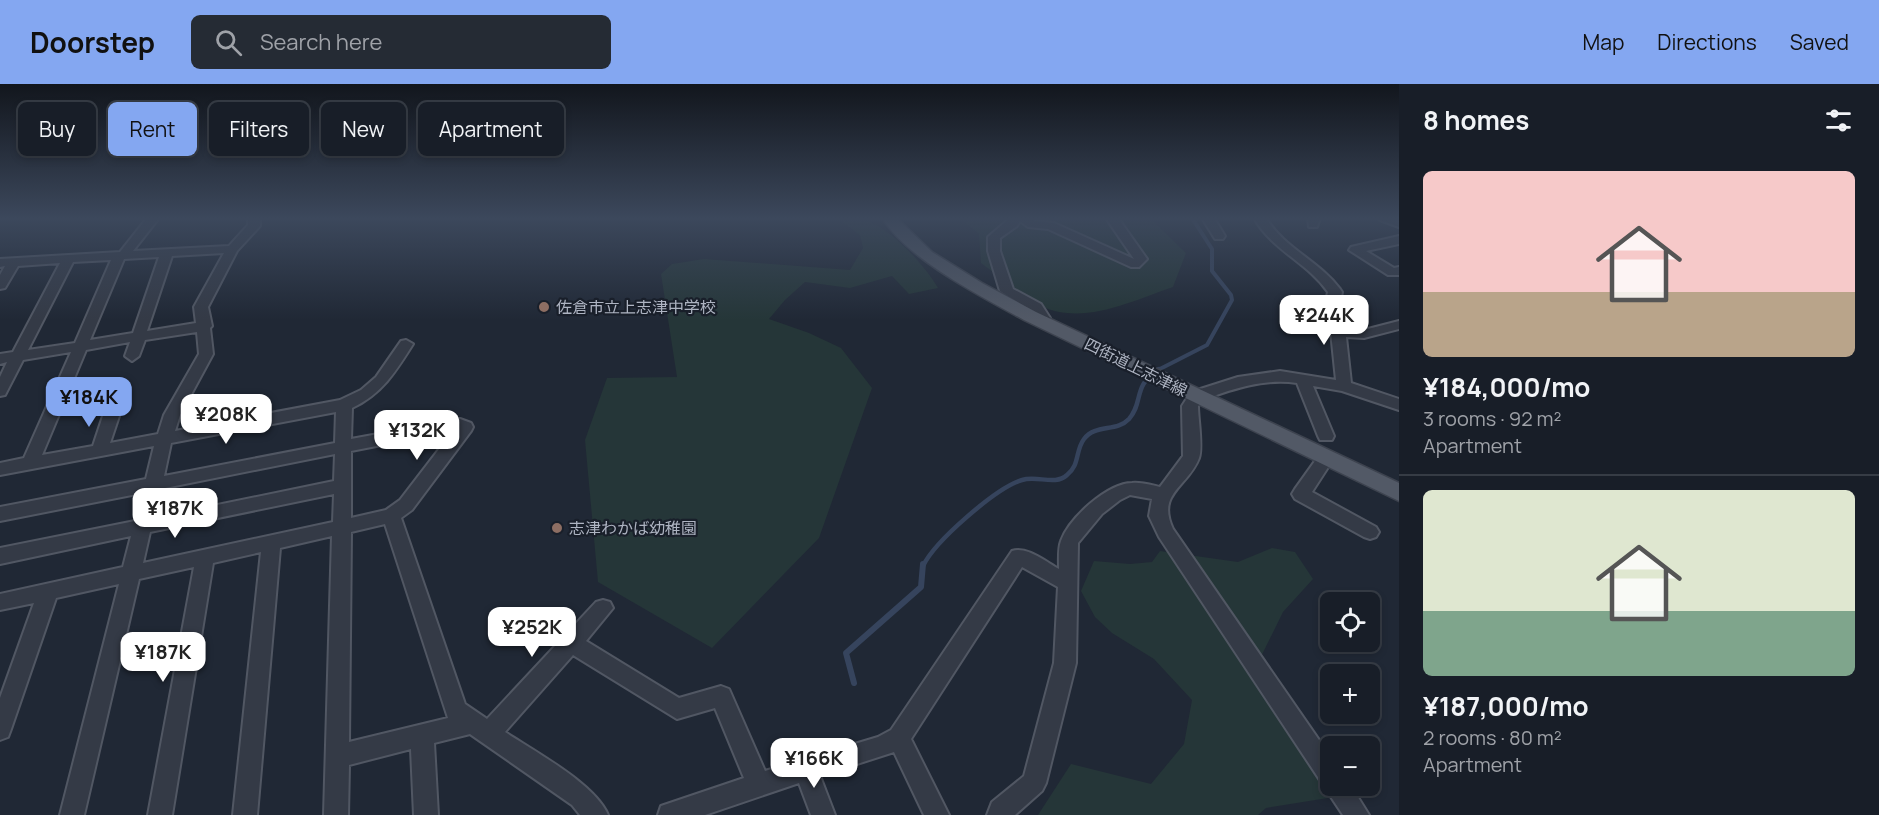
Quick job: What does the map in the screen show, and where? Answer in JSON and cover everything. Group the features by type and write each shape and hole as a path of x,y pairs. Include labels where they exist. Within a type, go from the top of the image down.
{"main road":[{"name":"四街道上志津線","path":"923,252 957,276 1042,322 1399,494"}],"street":[{"path":"30,464 80,346 124,252"},
{"path":"0,285 7,262 181,252"},
{"path":"72,815 165,439 172,415 206,354 205,326 201,307 230,252"},
{"path":"994,252 1005,287 1012,294 1036,307 1044,318 1042,322"},
{"path":"1110,252 1135,264 1140,260 1135,252"},
{"path":"1293,252 1329,281 1335,292 1330,317 1338,332 1344,386"},
{"path":"1359,252 1392,272 1399,271"},
{"path":"132,356 167,253"},
{"path":"0,391 68,259"},
{"path":"1338,332 1364,334 1399,325"},
{"path":"0,359 205,326"},
{"path":"0,469 344,405 370,392 380,384 406,344"},
{"path":"1320,761 1165,532 1158,516 1159,501 1191,458 1190,406 1196,396 1238,382 1280,376 1344,386 1399,405"},
{"path":"1302,380 1326,436"},
{"path":"336,815 344,405"},
{"path":"99,451 111,416"},
{"path":"0,514 460,424 465,427 406,506 391,516 0,603"},
{"path":"1326,458 1301,494 1370,532"},
{"path":"0,556 343,486"},
{"path":"999,815 1001,810 1034,783 1065,663 1069,542 1077,529 1110,498 1129,489 1164,494"},
{"path":"391,516 456,711 580,797 596,815"},
{"path":"245,815 271,543"},
{"path":"670,815 709,809 759,786 881,747 899,738 1019,556 1069,584"},
{"path":"160,815 205,558"},
{"path":"0,729 48,592"},
{"path":"338,756 422,737 480,728 573,643 603,608"},
{"path":"573,643 677,709 721,696 759,786"},
{"path":"422,737 426,815"},
{"path":"899,738 938,815"},
{"path":"806,770 823,815"},
{"path":"1344,796 1357,815"}],"shaded area":[{"path":"861,252 910,252 938,288 909,294 892,276 850,288 805,282 769,319 809,333 841,348 872,388 819,538 712,648 598,582 585,440 607,378 677,377 661,274 672,264 704,259 850,270"},
{"path":"980,252 1186,253 1173,287 1107,309 1074,313 1057,312 1041,306 981,263"},
{"path":"1272,548 1295,552 1313,579 1283,612 1252,675 1320,776 1320,796 1334,797 1266,808 1258,815 1038,815 1071,764 1151,784 1184,744 1192,700 1154,659 1112,633 1095,617 1081,591 1094,561 1130,564 1152,562 1160,551 1238,562"}],"waterway":[{"path":"1157,370 1207,345 1232,300 1231,295 1212,271 1212,252"},
{"path":"923,566 953,530 997,493 1022,480 1057,480 1067,475 1074,467 1084,439 1094,431 1118,426 1129,419 1145,382 1157,370"},
{"path":"854,683 846,653 921,587 923,564"}],"place":[{"name":"佐倉市立上志津中学校","path":"544,307"},
{"name":"志津わかば幼稚園","path":"557,528"}]}
